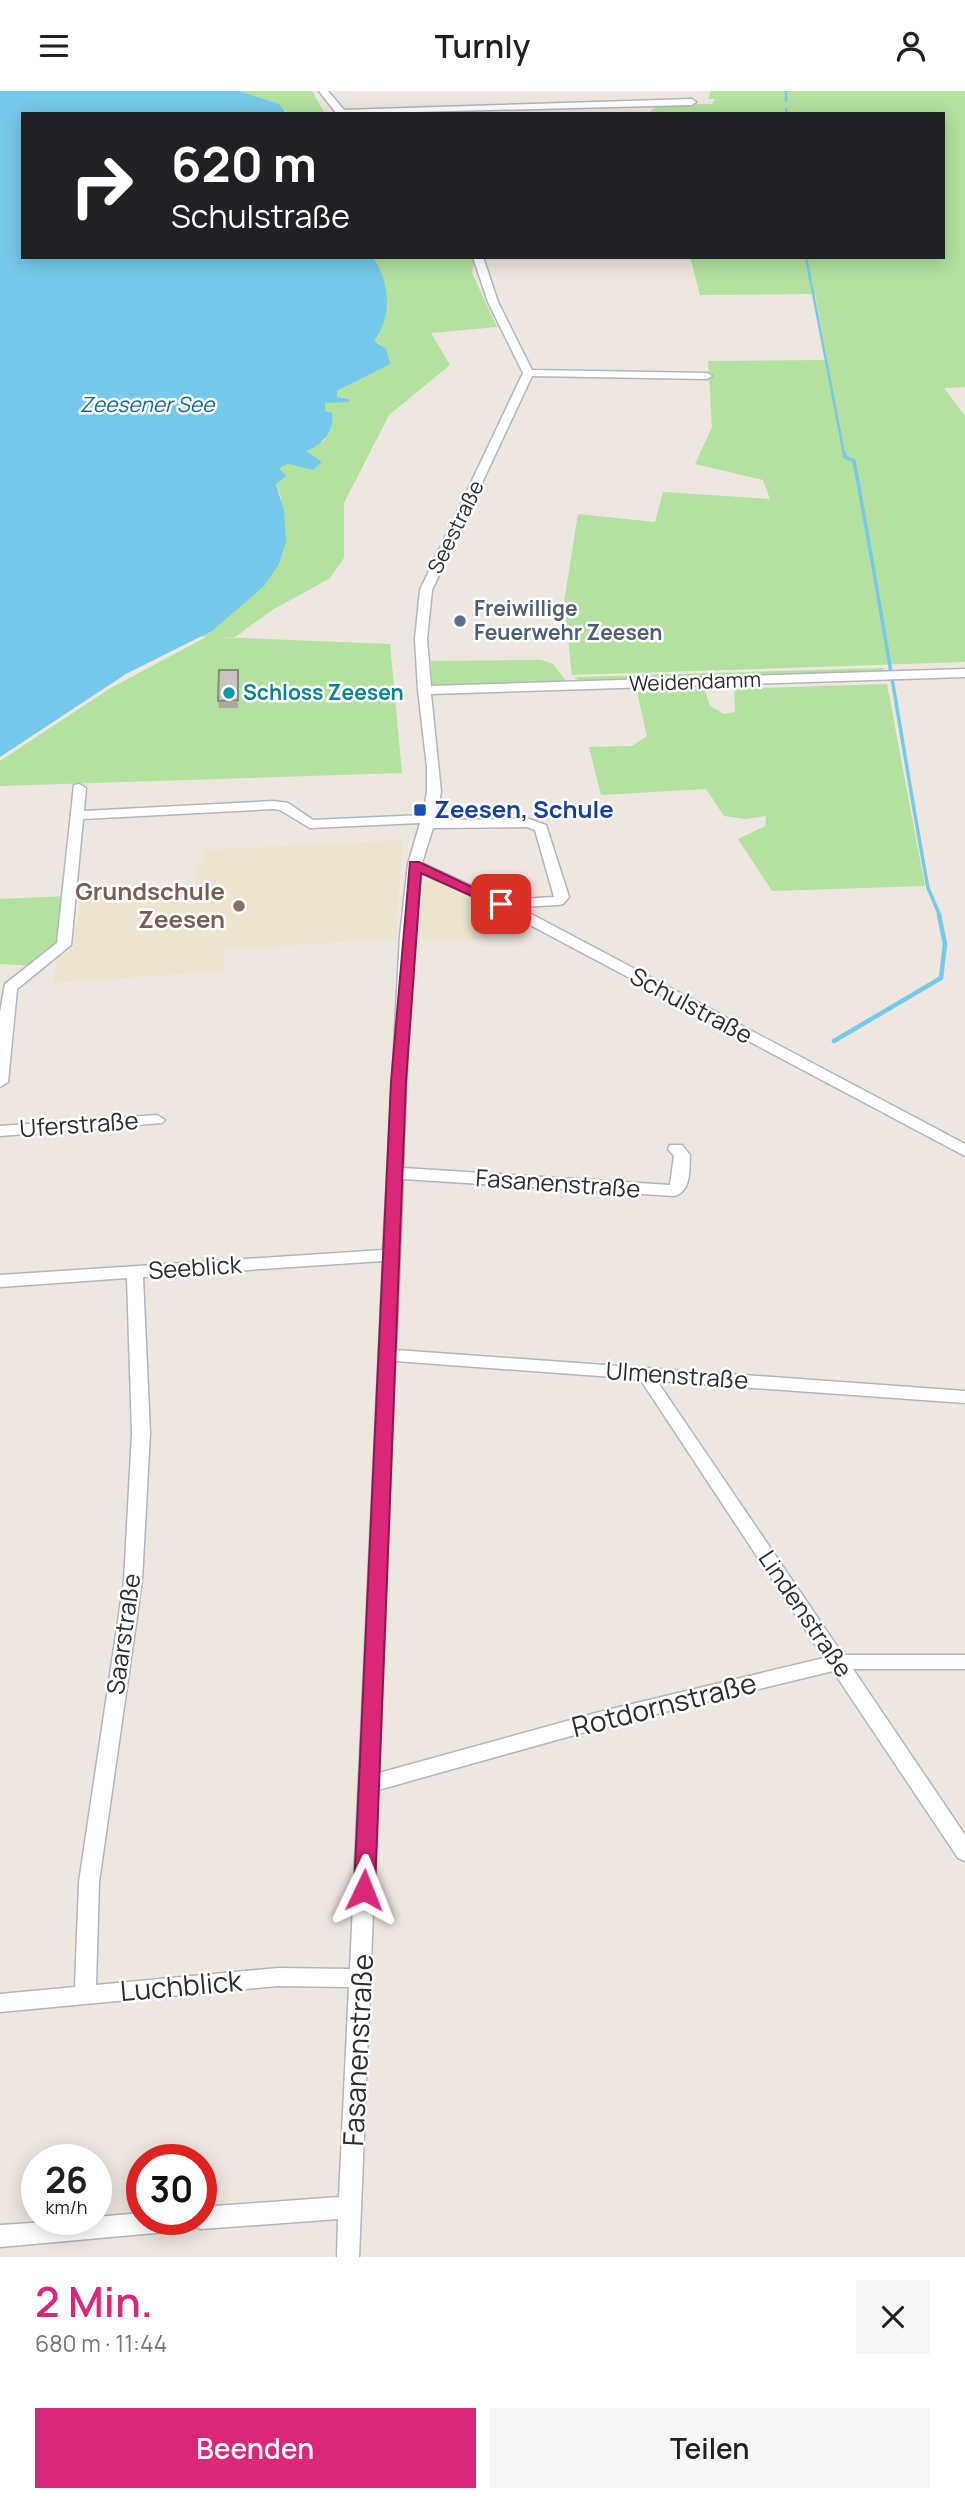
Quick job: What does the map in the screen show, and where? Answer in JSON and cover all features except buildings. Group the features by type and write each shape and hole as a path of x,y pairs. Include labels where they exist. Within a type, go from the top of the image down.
{"street":[{"path":"323,91 341,112"},
{"path":"369,112 692,102"},
{"path":"479,259 493,302 528,373 707,376"},
{"name":"Seestraße","path":"427,822 434,793 430,730 424,690 422,605 426,590 528,373"},
{"name":"Weidendamm","path":"424,690 965,673"},
{"path":"0,1082 10,987 64,946 79,788"},
{"path":"76,815 273,805 283,806 310,824 529,823 541,828 562,897 558,901 501,904"},
{"name":"Fasanenstraße","path":"348,2257 402,1008 415,865 427,822"},
{"name":"Schulstraße","path":"415,865 501,904 965,1151"},
{"name":"Uferstraße","path":"0,1131 157,1120"},
{"name":"Fasanenstraße","path":"396,1173 674,1191 680,1184 682,1155 676,1149"},
{"name":"Seeblick","path":"0,1281 391,1255"},
{"name":"Saarstraße","path":"85,1995 89,1882 133,1581 141,1433 135,1272"},
{"name":"Ulmenstraße","path":"388,1355 965,1397"},
{"name":"Lindenstraße","path":"649,1374 648,1380 965,1852"},
{"name":"Rotdornstraße","path":"369,1784 603,1719 838,1662 965,1662"},
{"name":"Luchblick","path":"0,2003 278,1977 362,1978"},
{"path":"217,2217 351,2207"},
{"path":"0,2236 126,2225"}],"shaded area":[{"name":"Grundschule Zeesen","path":"403,840 395,938 223,950 225,971 53,983 56,961 73,949 81,893 196,886 195,865 204,864 204,850"},
{"path":"433,880 522,927 477,928 476,940 418,940 424,883"}],"green space":[{"path":"239,91 312,91 324,112 287,111"},
{"path":"711,91 965,91 965,387 944,388 965,416 965,662 572,675 564,602 578,514 655,522 663,492 770,499 763,480 695,464 712,427 708,361 827,360 815,294 700,295 691,259 945,259 945,112 649,112 660,104 712,104 715,99 708,99"},
{"path":"374,259 475,259 472,273 497,327 431,333 450,365 389,415 344,503 344,558 329,579 272,610 235,637 216,637 390,644 402,773 0,786 0,761 109,689 206,637 201,636 264,586 281,498 276,483 278,468 288,464 313,470 321,462 306,451 325,440 325,403 349,399 337,397 336,392 378,369 380,344 373,341 383,322 386,299"},
{"path":"541,660 553,664 566,681 432,686 431,661"},
{"path":"883,668 884,673 581,682 574,677"},
{"path":"887,684 925,886 772,891 738,839 765,826 766,816 746,819 724,816 706,789 601,795 589,747 632,746 647,736 637,692 705,690 710,706 724,714 735,712 734,689"},
{"path":"67,896 63,945 36,966 0,964 0,899"}],"water":[{"name":"Zeesener See","path":"0,91 239,91 279,104 285,112 21,112 21,259 374,259 386,288 387,310 374,341 386,349 390,364 337,391 337,397 349,399 349,402 325,403 325,411 332,413 331,426 322,441 306,451 322,462 313,470 288,464 279,468 286,476 276,484 284,511 286,542 279,564 264,586 212,631 126,674 0,757"}],"waterway":[{"path":"786,91 786,101"},
{"path":"806,259 844,454"},
{"path":"844,452 845,457 854,461 928,888 940,916"},
{"path":"834,1041 941,978 945,944 939,915"}],"place":[{"name":"Freiwillige Feuerwehr Zeesen","path":"460,621"},
{"name":"Schloss Zeesen","path":"229,693"},
{"name":"Zeesen, Schule","path":"420,810"},
{"name":"Grundschule Zeesen","path":"239,906"}],"route":[{"path":"364,1890 398,1082 407,936 415,865 501,904"}]}
